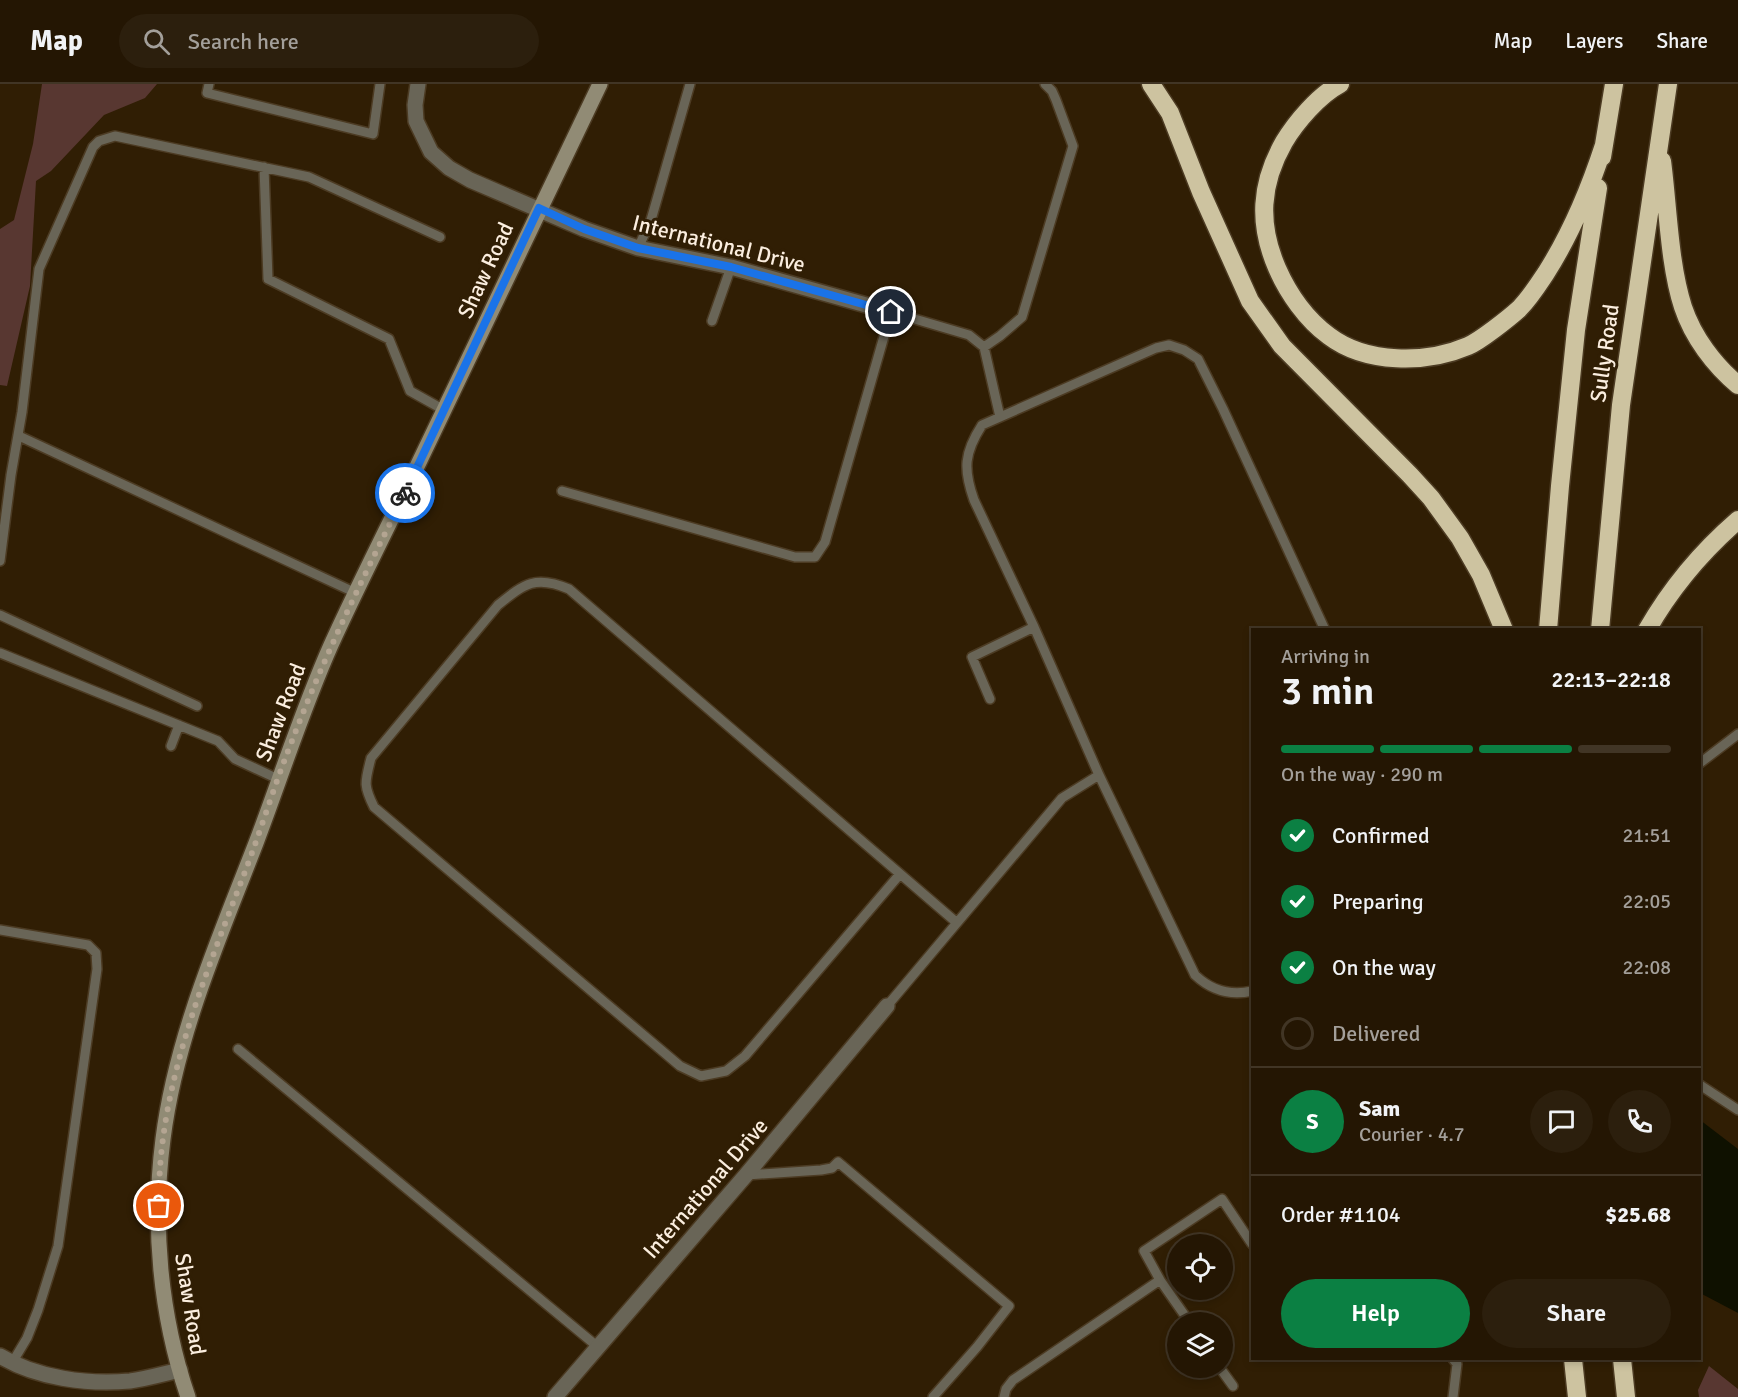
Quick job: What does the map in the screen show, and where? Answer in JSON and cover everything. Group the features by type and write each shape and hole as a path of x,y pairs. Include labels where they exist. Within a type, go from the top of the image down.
{"highway":[{"path":"1151,84 1170,113 1201,192 1250,301 1282,346 1380,443 1431,498 1460,538 1481,575 1503,628"},
{"path":"1340,84 1307,111 1289,134 1274,161 1265,196 1263,217 1268,247 1284,284 1308,316 1330,337 1360,351 1391,357 1427,358 1469,346 1518,310 1533,293 1573,228 1591,187 1604,145"},
{"name":"Sully Road","path":"1548,628 1576,330 1614,84"},
{"name":"Sully Road","path":"1600,628 1621,405 1668,84"},
{"path":"1660,137 1674,262 1683,307 1697,338 1721,371 1738,385"},
{"path":"1648,628 1683,576 1714,541 1738,520"},
{"path":"1573,1360 1576,1397"},
{"path":"1622,1360 1626,1397"}],"main road":[{"name":"Shaw Road","path":"188,1397 168,1319 159,1239 158,1189 171,1086 202,984 291,741 332,644 600,84"}],"street":[{"name":"International Drive","path":"418,84 415,105 416,121 431,152 449,168 470,180 584,229 638,248 731,267 891,312"},
{"name":"International Drive","path":"555,1397 747,1175 887,1006"},
{"path":"6,1360 58,1378 92,1381 129,1381 180,1370"}],"lane":[{"path":"209,84 207,93 373,134 380,84"},
{"path":"638,248 651,220 690,84"},
{"path":"984,347 1022,317 1072,146 1056,100 1052,91 1045,84"},
{"path":"0,561 11,475 19,436 39,269 93,147 99,141 115,136 309,177 440,237"},
{"path":"264,167 268,279 389,339 410,391 444,410"},
{"path":"712,321 731,267"},
{"path":"562,491 795,557 815,557 825,543 891,312 969,335 984,347 1000,417"},
{"path":"1251,991 1240,994 1223,993 1207,986 1195,975 1099,775 1034,627 974,500 966,478 971,442 981,425 1156,348 1169,345 1184,350 1198,359 1324,628"},
{"path":"19,436 356,593"},
{"path":"900,874 745,1056 726,1071 701,1076 680,1066 374,807 366,789 366,776 372,758 498,605 516,590 540,580 569,590 956,922"},
{"path":"0,615 197,706"},
{"path":"990,699 972,657 1034,627"},
{"path":"1,657 218,741 236,759 278,779"},
{"path":"171,746 179,725"},
{"path":"1701,762 1738,734"},
{"path":"887,1006 1062,798 1099,775"},
{"path":"0,930 88,945 96,953 97,969 58,1246 27,1338 6,1360"},
{"path":"238,1048 598,1347"},
{"path":"1701,1086 1738,1110"},
{"path":"747,1175 821,1170 832,1168 838,1162 1009,1306 933,1397"},
{"path":"1182,1312 1160,1280 1144,1251 1222,1199 1251,1242"},
{"path":"1004,1397 1006,1389 1013,1380 1160,1280"},
{"path":"1453,1397 1456,1364 1454,1360"},
{"path":"1227,1378 1233,1386"}],"shaded area":[{"path":"42,84 157,84 145,98 104,115 51,171 36,181 30,286 7,386 0,385 0,229 14,220 33,144"},
{"path":"1701,1121 1738,1149 1738,1313 1701,1294"},
{"path":"1709,1366 1738,1389 1738,1397 1699,1397 1698,1390"}],"way so far":[{"path":"159,1206 158,1189 171,1086 202,984 260,832 291,741 332,644 405,493"}],"route":[{"path":"405,493 539,208 584,229 638,248 731,267 891,312"}]}
